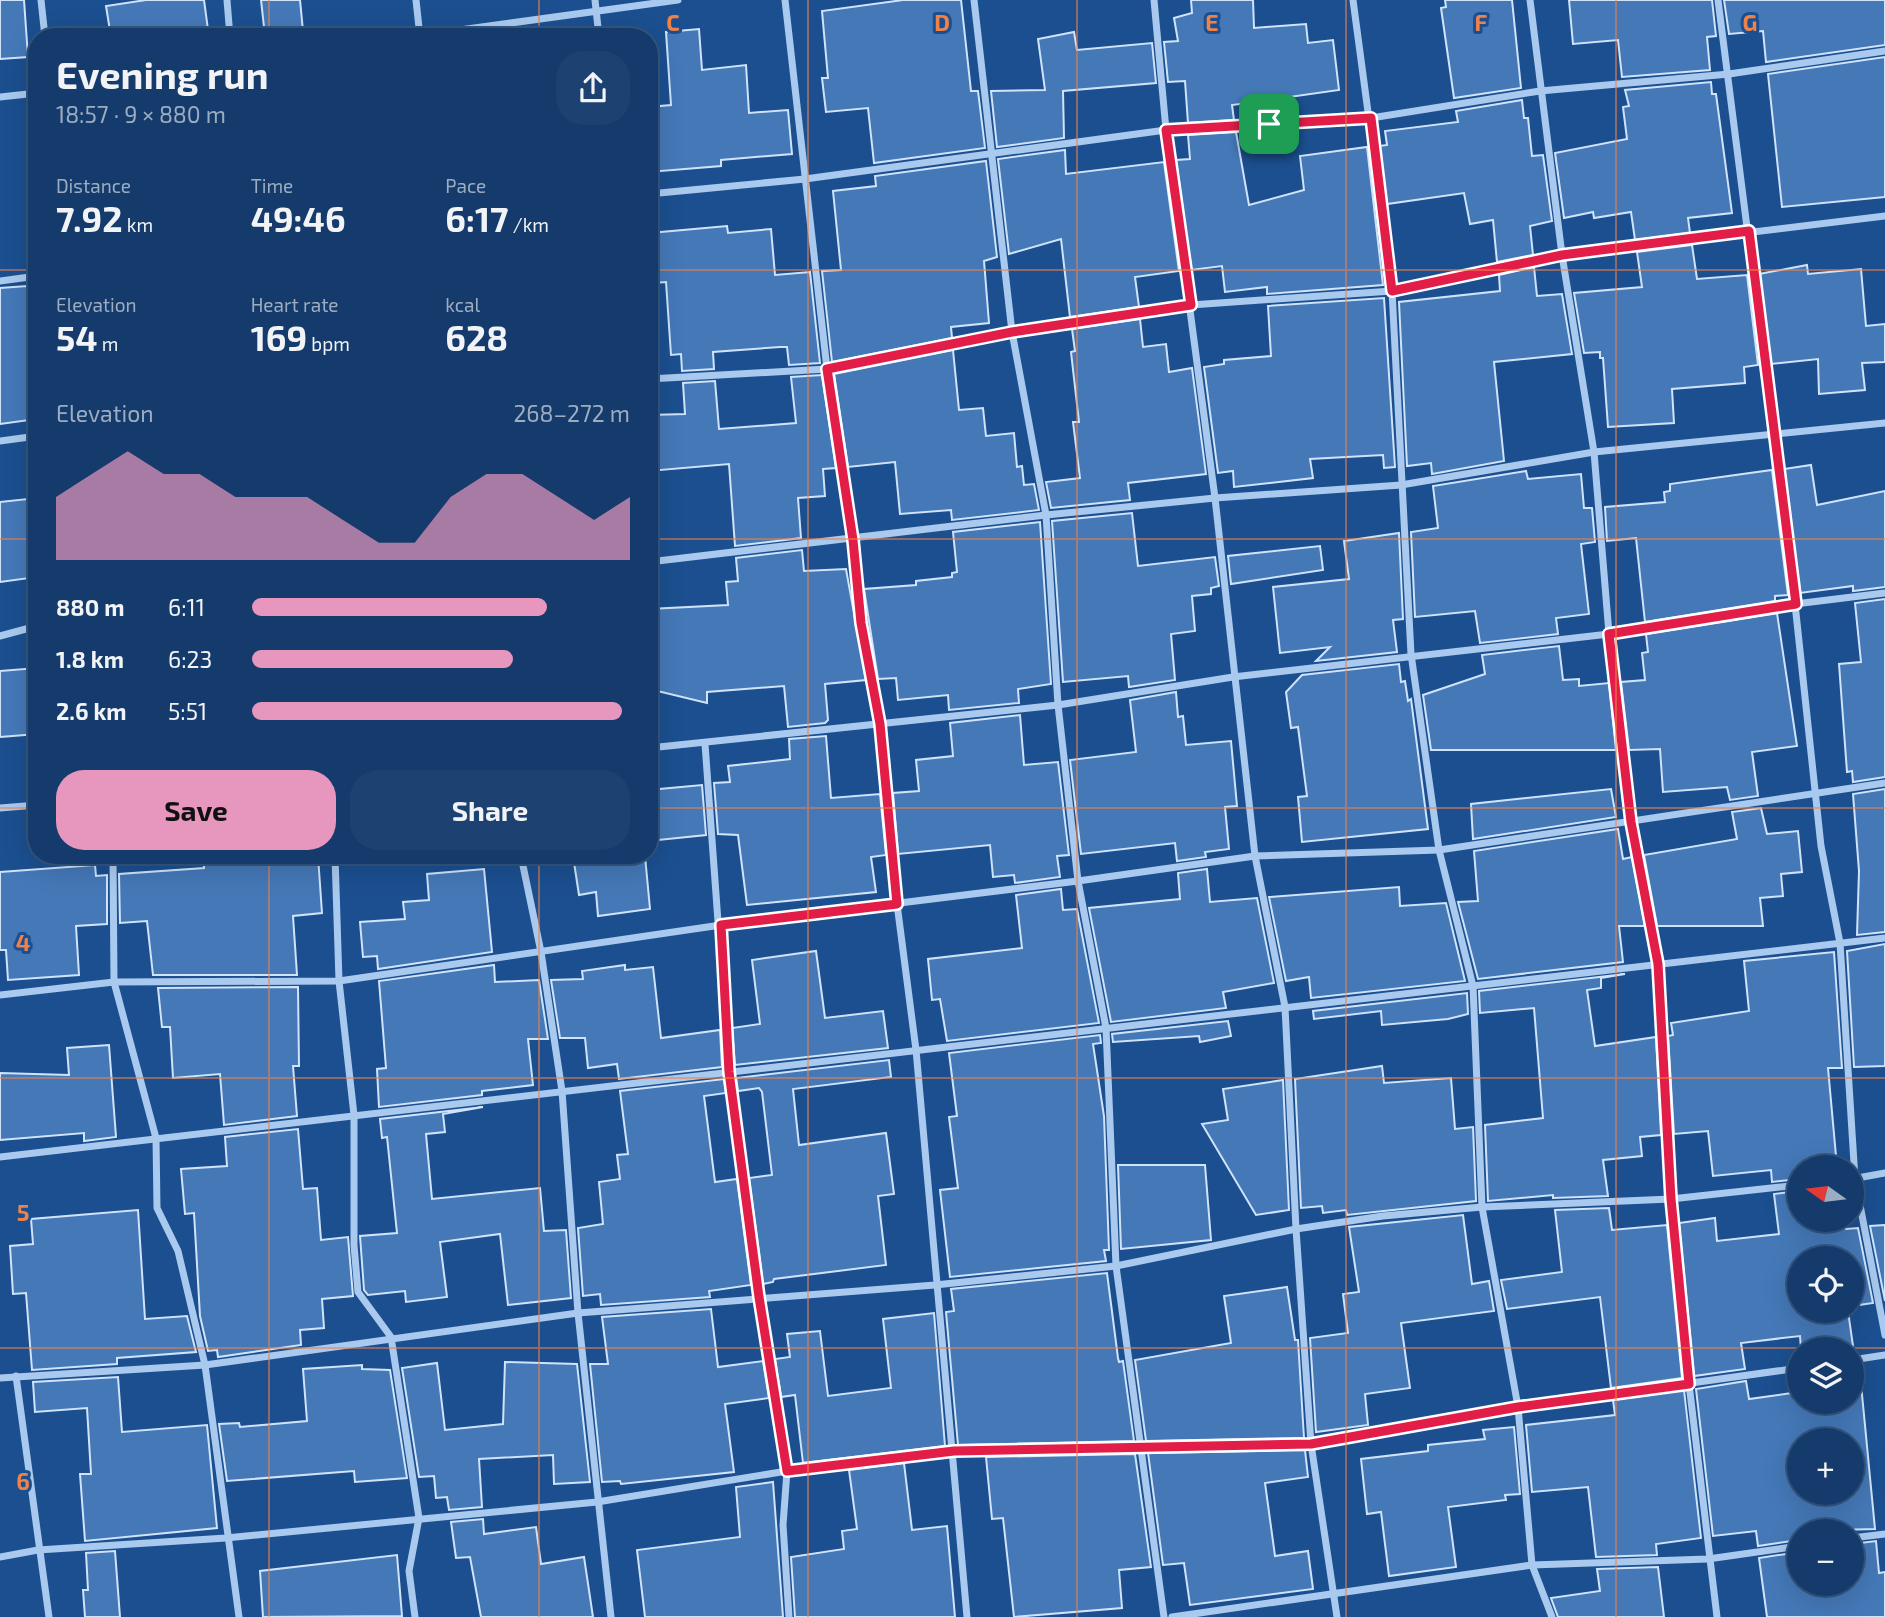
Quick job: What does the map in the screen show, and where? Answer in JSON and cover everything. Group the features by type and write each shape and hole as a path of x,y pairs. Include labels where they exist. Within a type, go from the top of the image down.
{"street":[{"path":"41,0 44,28"},
{"path":"227,0 229,28"},
{"path":"416,0 419,28"},
{"path":"595,0 598,28"},
{"path":"476,28 678,0"},
{"path":"785,0 827,369 853,540 861,623 880,724 897,904 916,1050 935,1285 954,1451 967,1617"},
{"path":"974,0 1012,332 1045,514 1058,705 1078,881 1106,1028 1116,1266 1164,1617"},
{"path":"1154,0 1166,130 1215,498 1255,856 1286,1007 1296,1229 1311,1444 1337,1617"},
{"path":"1353,0 1371,118 1392,291 1411,654 1439,850 1473,986 1482,1207 1518,1407 1532,1565 1552,1617"},
{"path":"1530,0 1562,255 1594,452 1609,634 1631,822 1658,964 1671,1199 1708,1559 1717,1617"},
{"path":"1718,0 1796,604 1821,846 1840,943 1852,1155"},
{"path":"658,193 805,179 1166,130 1371,118 1540,91 1729,74 1885,51"},
{"path":"0,97 28,94"},
{"path":"658,378 827,369 1012,332 1191,305 1392,291 1562,255 1885,216"},
{"path":"0,281 28,277"},
{"path":"658,561 853,540 1045,514 1215,498 1401,485 1594,452 1885,423"},
{"path":"0,441 28,437"},
{"path":"658,747 1058,705 1233,677 1411,654 1609,634 1796,604 1885,593"},
{"path":"0,636 28,628"},
{"path":"705,744 721,925 729,1072 759,1297 787,1471 783,1525 789,1617"},
{"path":"0,995 114,982 339,981 721,925 1078,881 1255,856 1439,850 1885,783"},
{"path":"0,808 28,806"},
{"path":"113,864 114,982 156,1138 157,1208 178,1251 205,1365 226,1538 239,1617"},
{"path":"335,864 339,981 355,1115 354,1245 358,1292 391,1338 419,1518 409,1571 415,1617"},
{"path":"523,864 541,952 562,1091 578,1313 611,1617"},
{"path":"0,1157 1885,938"},
{"path":"1864,1177 1885,1173"},
{"path":"0,1378 205,1365 578,1313 935,1285 1116,1266 1296,1229 1383,1216 1482,1207 1671,1199 1787,1186"},
{"path":"1864,1232 1885,1335"},
{"path":"1864,1358 1885,1355"},
{"path":"0,1558 38,1550 226,1538 597,1502 787,1471 954,1451 1311,1444 1518,1407 1787,1370"},
{"path":"16,1376 49,1617"},
{"path":"1864,1537 1885,1534"},
{"path":"1172,1617 1532,1565 1708,1559 1787,1548"}],"building":[{"path":"0,0 24,0 28,57 0,59"},
{"path":"146,0 204,0 208,28 110,28 106,6"},
{"path":"261,0 300,0 303,28 264,28"},
{"path":"903,0 961,0 971,91 978,91 985,148 874,163 868,108 826,112 822,78 828,78 822,11"},
{"path":"1191,0 1253,0 1254,28 1306,24 1308,43 1333,40 1339,90 1232,105 1234,120 1188,123 1185,81 1168,82 1164,42 1178,41 1174,18 1192,13"},
{"path":"1445,0 1512,0 1521,88 1454,98 1441,8 1446,7"},
{"path":"1569,0 1712,0 1716,36 1707,37 1710,70 1622,77 1618,40 1573,44"},
{"path":"1724,0 1885,0 1885,45 1766,62 1763,31 1729,34"},
{"path":"699,29 702,70 746,65 749,113 788,110 792,154 721,160 721,166 658,171 658,106 671,105 666,32"},
{"path":"1074,32 1077,50 1152,43 1156,83 1063,91 1064,138 997,147 991,91 1045,90 1038,39"},
{"path":"1885,57 1885,197 1782,207 1768,74"},
{"path":"1711,82 1712,94 1716,94 1732,213 1688,218 1690,233 1635,240 1631,212 1594,218 1593,212 1564,218 1555,153 1627,139 1623,107 1629,106 1625,90"},
{"path":"1522,100 1524,118 1528,118 1532,156 1543,155 1552,221 1530,226 1533,255 1497,262 1493,220 1470,224 1464,193 1387,204 1379,146 1387,145 1385,131 1458,122 1456,111"},
{"path":"1236,132 1249,205 1304,190 1300,156 1367,147 1383,285 1267,294 1267,287 1225,292 1222,266 1191,270 1176,160 1190,159 1188,135"},
{"path":"1065,150 1066,174 1164,162 1179,271 1135,277 1139,307 1070,317 1061,239 1009,254 998,159"},
{"path":"986,161 997,257 984,261 989,323 951,327 952,338 832,362 822,271 841,270 833,191 876,186 875,176"},
{"path":"727,226 728,233 771,229 775,275 810,272 820,363 789,365 787,347 780,347 713,352 714,369 682,371 681,354 671,355 666,282 658,283 658,232"},
{"path":"1692,245 1697,279 1747,275 1758,365 1744,367 1745,383 1672,389 1674,423 1608,427 1603,358 1600,358 1600,352 1584,353 1574,293 1642,287 1637,252"},
{"path":"1807,265 1808,274 1861,269 1866,326 1885,324 1885,362 1862,363 1865,390 1819,394 1818,359 1771,364 1759,274"},
{"path":"1534,267 1537,296 1562,294 1572,354 1494,362 1504,461 1432,474 1431,463 1407,466 1399,302 1500,291 1499,275"},
{"path":"27,286 28,420 0,424 0,288"},
{"path":"1384,298 1395,467 1384,468 1383,455 1310,459 1313,478 1234,487 1233,471 1218,473 1204,367 1224,364 1224,360 1271,356 1268,306"},
{"path":"1140,319 1143,347 1166,344 1169,372 1192,368 1206,474 1128,483 1130,500 1051,508 1046,482 1080,478 1073,422 1079,422 1071,352 1075,351 1072,329"},
{"path":"953,350 959,410 983,408 986,436 1014,433 1017,467 1022,466 1024,485 1034,484 1039,510 952,520 951,510 900,514 895,462 848,467 834,374"},
{"path":"822,375 836,468 823,469 825,496 798,498 801,538 735,546 729,464 658,470 658,415 685,414 683,383 715,381 719,429 796,423 791,377"},
{"path":"1811,465 1817,505 1885,491 1885,587 1853,591 1853,586 1800,593 1784,469"},
{"path":"1772,470 1788,595 1775,596 1775,601 1645,622 1636,538 1607,541 1605,507 1665,502 1664,492 1670,491 1670,484"},
{"path":"1526,471 1528,479 1581,474 1584,508 1592,508 1595,542 1581,544 1589,614 1556,618 1558,634 1480,643 1475,611 1415,617 1411,532 1438,528 1433,486"},
{"path":"28,499 28,578 0,582 0,502"},
{"path":"1132,513 1138,566 1215,557 1219,586 1211,588 1211,594 1192,596 1195,631 1171,634 1175,680 1129,687 1128,676 1063,682 1052,521"},
{"path":"1040,522 1051,684 1018,689 1019,703 949,710 948,695 898,700 896,678 878,679 864,589 916,585 916,581 952,577 952,573 957,572 953,532"},
{"path":"1399,533 1403,619 1393,620 1397,652 1316,661 1330,647 1280,653 1273,587 1349,579 1344,541"},
{"path":"1320,546 1323,570 1231,584 1228,556"},
{"path":"802,550 804,571 846,569 866,680 825,684 828,720 825,723 788,727 784,686 707,692 707,703 658,691 658,609 728,605 726,582 738,581 736,558"},
{"path":"1885,599 1885,777 1853,782 1852,771 1847,772 1839,664 1861,662 1855,603"},
{"path":"1777,613 1797,746 1752,752 1758,796 1730,800 1727,787 1663,792 1660,749 1629,750 1621,682 1645,680 1642,653 1648,652 1646,634"},
{"path":"1559,646 1563,680 1579,679 1579,686 1609,683 1616,750 1431,750 1423,695 1485,674 1482,655"},
{"path":"1399,664 1401,682 1405,681 1408,701 1411,699 1428,829 1302,842 1298,797 1307,796 1298,727 1291,728 1286,692 1302,675"},
{"path":"28,669 28,735 0,737 0,671"},
{"path":"1176,692 1178,717 1183,716 1186,745 1231,741 1237,806 1225,807 1229,849 1205,852 1206,857 1177,861 1175,843 1081,854 1070,760 1136,752 1130,700"},
{"path":"1020,715 1024,765 1058,762 1069,855 1057,856 1060,877 1015,883 1014,875 993,877 990,845 898,854 893,793 919,791 916,760 953,756 950,723"},
{"path":"826,736 831,798 880,794 886,855 871,857 876,892 747,905 738,835 718,834 714,783 730,782 728,766 790,759 789,739"},
{"path":"702,785 706,835 658,840 658,789"},
{"path":"1611,789 1616,817 1473,839 1471,804"},
{"path":"1885,789 1885,932 1857,935 1859,871 1853,794"},
{"path":"1761,808 1767,834 1798,831 1802,872 1781,874 1783,896 1760,898 1763,926 1657,926 1644,855 1737,839 1732,812"},
{"path":"1618,829 1623,859 1632,857 1645,926 1619,926 1623,962 1478,979 1458,902 1478,901 1474,851"},
{"path":"204,864 319,864 322,913 293,916 297,975 153,975 147,921 120,923 119,874 204,868"},
{"path":"574,864 646,864 650,909 598,916 596,892 579,895"},
{"path":"95,865 96,876 107,875 107,924 76,926 79,975 8,980 6,950 0,950 0,872"},
{"path":"484,869 492,952 378,969 377,956 363,957 360,922 405,919 403,902 429,900 427,874"},
{"path":"1207,869 1210,902 1257,898 1274,983 1223,992 1226,1008 1111,1022 1089,908 1180,899 1178,873"},
{"path":"1399,887 1400,906 1446,903 1465,981 1311,998 1309,977 1286,981 1269,897"},
{"path":"1061,889 1063,910 1077,909 1099,1023 947,1041 940,999 932,1000 928,959 1022,948 1016,895"},
{"path":"1885,944 1885,1066 1854,1067 1847,951"},
{"path":"816,951 825,1018 883,1011 888,1048 735,1065 732,1028 760,1024 752,960"},
{"path":"1834,952 1842,1068 1828,1068 1836,1155 1787,1155 1787,1180 1772,1182 1771,1170 1713,1176 1708,1131 1674,1134 1668,1036 1673,1035 1671,1023 1749,1011 1744,961"},
{"path":"494,965 495,982 539,980 548,1039 528,1039 533,1085 482,1091 482,1095 379,1107 377,1069 386,1068 379,981"},
{"path":"625,965 625,970 653,967 661,1038 720,1030 722,1067 619,1079 617,1064 588,1068 585,1038 560,1038 551,980 583,979 582,971"},
{"path":"1625,974 1601,978 1601,988 1587,990 1595,1046 1656,1037 1661,1135 1640,1137 1642,1156 1603,1160 1608,1196 1553,1198 1553,1195 1488,1201 1485,1125 1543,1118 1534,1008 1480,1013 1479,991"},
{"path":"298,987 299,1066 293,1066 297,1116 224,1125 220,1074 173,1078 170,1027 162,1027 158,988"},
{"path":"1467,993 1468,1014 1448,1019 1382,1025 1381,1011 1314,1019 1313,1011"},
{"path":"1228,1021 1231,1036 1200,1042 1199,1036 1113,1042 1112,1034"},
{"path":"1100,1035 1101,1043 1093,1044 1104,1116 1109,1250 1104,1250 1106,1261 950,1277 940,1190 958,1188 949,1117 957,1116 949,1053"},
{"path":"109,1045 116,1137 84,1141 84,1133 0,1140 0,1073 69,1075 67,1048"},
{"path":"889,1060 891,1077 793,1089 799,1145 886,1133 894,1194 878,1196 886,1265 774,1279 773,1282 763,1284 749,1178 772,1175 762,1092 759,1088 738,1091 736,1078"},
{"path":"1382,1066 1384,1083 1451,1078 1455,1129 1473,1127 1476,1201 1347,1215 1346,1210 1323,1213 1322,1206 1301,1208 1295,1079"},
{"path":"724,1079 726,1093 704,1096 715,1182 737,1179 751,1285 709,1291 710,1297 601,1305 600,1294 583,1296 578,1228 603,1224 599,1182 620,1179 617,1155 628,1154 620,1091"},
{"path":"1283,1080 1289,1210 1256,1215 1202,1124 1228,1120 1223,1089"},
{"path":"483,1107 443,1114 445,1132 426,1134 432,1199 540,1188 544,1231 566,1230 571,1298 508,1305 500,1234 440,1242 447,1297 406,1302 405,1291 368,1295 364,1290 360,1236 397,1233 387,1137 382,1138 380,1119"},
{"path":"298,1129 303,1189 317,1188 321,1240 348,1237 353,1296 322,1299 324,1328 300,1330 301,1345 218,1357 217,1350 208,1351 200,1316 194,1213 185,1214 181,1169 227,1166 225,1137"},
{"path":"1118,1165 1205,1165 1211,1240 1121,1249"},
{"path":"1787,1192 1787,1232 1859,1232 1862,1246 1787,1246 1787,1323 1850,1323 1852,1337 1800,1336 1741,1343 1745,1369 1694,1376 1679,1223 1715,1218 1717,1241 1779,1234 1774,1194"},
{"path":"1609,1208 1612,1230 1667,1225 1682,1378 1611,1388 1600,1297 1507,1309 1501,1280 1562,1272 1555,1210"},
{"path":"138,1210 145,1319 187,1316 196,1352 117,1358 117,1364 32,1370 26,1293 13,1294 10,1246 33,1244 31,1219"},
{"path":"1463,1215 1472,1284 1489,1281 1494,1311 1401,1323 1410,1388 1365,1394 1368,1425 1316,1432 1310,1338 1348,1333 1343,1294 1359,1292 1349,1227"},
{"path":"1885,1225 1885,1301 1870,1226"},
{"path":"1864,1258 1873,1303 1864,1304"},
{"path":"1107,1273 1118,1358 1119,1362 1123,1361 1134,1441 958,1445 946,1312 954,1311 951,1289"},
{"path":"1287,1287 1295,1340 1298,1340 1304,1438 1146,1441 1135,1360 1231,1343 1224,1296"},
{"path":"711,1309 718,1367 763,1361 769,1398 725,1404 734,1472 621,1484 620,1481 602,1482 590,1364 608,1364 602,1317"},
{"path":"934,1313 945,1446 803,1463 795,1395 781,1397 775,1359 790,1357 787,1334 820,1331 828,1396 891,1388 883,1319"},
{"path":"505,1362 577,1364 590,1482 554,1484 553,1455 479,1459 482,1507 449,1510 447,1497 436,1498 434,1476 419,1477 402,1368 437,1363 445,1430 503,1424"},
{"path":"362,1365 362,1369 390,1370 407,1478 355,1482 354,1471 227,1481 219,1424 239,1423 240,1427 307,1421 303,1369"},
{"path":"118,1377 122,1432 207,1425 217,1528 85,1541 80,1474 91,1474 87,1408 35,1412 33,1382"},
{"path":"1746,1381 1749,1399 1787,1394 1787,1414 1864,1414 1875,1529 1864,1529 1864,1519 1787,1519 1787,1542 1758,1546 1756,1531 1713,1536 1696,1389"},
{"path":"1684,1390 1701,1538 1656,1544 1657,1555 1596,1557 1588,1487 1532,1492 1526,1425 1615,1415 1613,1400"},
{"path":"1514,1427 1520,1494 1505,1495 1506,1500 1448,1507 1456,1567 1389,1576 1381,1512 1367,1514 1361,1459 1428,1451 1428,1445 1485,1439 1483,1430"},
{"path":"1305,1450 1308,1477 1265,1483 1275,1556 1308,1551 1313,1589 1190,1605 1184,1563 1163,1565 1148,1453"},
{"path":"1135,1454 1151,1567 1119,1570 1122,1608 1014,1617 1003,1518 992,1519 986,1457"},
{"path":"904,1463 912,1530 947,1526 955,1617 795,1617 791,1557 844,1549 842,1531 857,1529 849,1470"},
{"path":"773,1482 783,1617 645,1617 637,1550 740,1537 736,1487"},
{"path":"483,1519 484,1534 536,1527 541,1564 584,1557 593,1617 481,1617 470,1557 456,1558 451,1522"},
{"path":"1876,1541 1879,1573 1885,1572 1885,1617 1767,1617 1759,1558 1787,1554 1787,1596 1864,1596 1864,1542"},
{"path":"115,1551 120,1617 85,1617 83,1590 88,1590 86,1553"},
{"path":"397,1555 402,1616 263,1617 260,1571"},
{"path":"1658,1567 1664,1617 1558,1617 1551,1598 1600,1591 1597,1569"}],"route":[{"path":"1371,118 1392,291 1562,255 1749,231 1796,604 1609,634 1631,822 1658,964 1671,1199 1689,1384 1518,1407 1311,1444 954,1451 787,1471 759,1297 729,1072 721,925 897,904 880,724 861,623 853,540 827,369 1012,332 1191,305 1166,130 1269,124 1371,118"}]}
